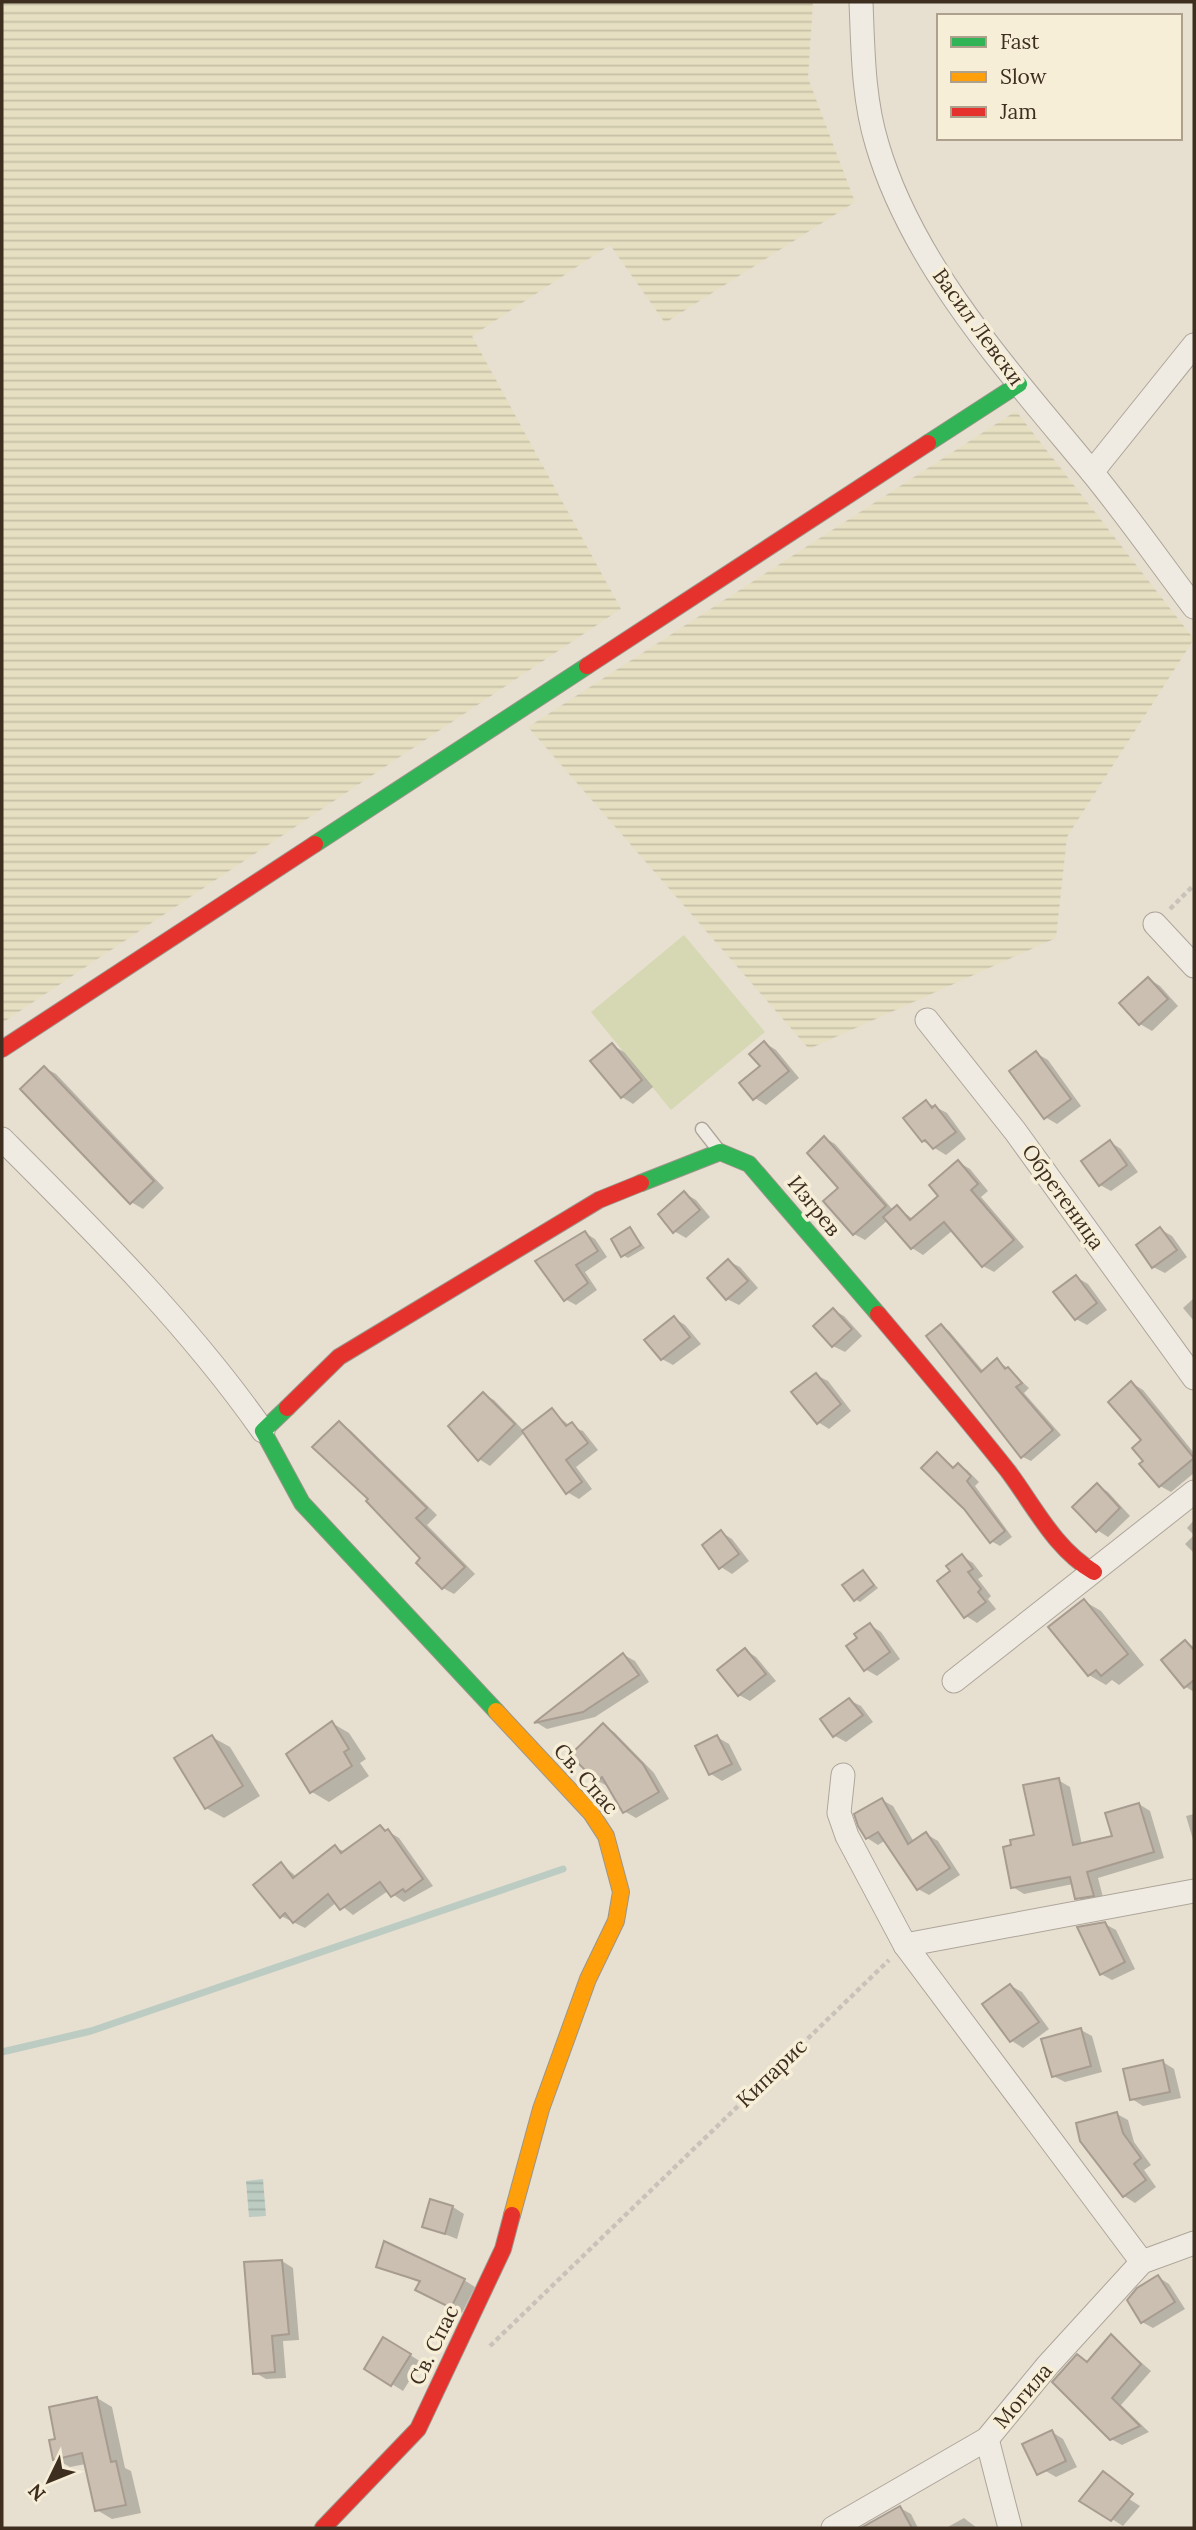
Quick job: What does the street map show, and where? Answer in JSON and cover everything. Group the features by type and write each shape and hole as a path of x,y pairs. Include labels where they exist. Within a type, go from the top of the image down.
{"street":[{"name":"Васил Левски","path":"861,2 863,75 877,143 896,197 917,242 1019,384 1092,472 1194,607"},
{"path":"1092,472 1194,345"},
{"path":"2,1049 1019,384"},
{"path":"1155,924 1194,966"},
{"name":"Обретеница","path":"927,1020 1015,1131 1194,1378"},
{"path":"2,1139 106,1242 228,1381 263,1431 339,1357 405,1316 599,1200 720,1152"},
{"name":"Изгрев","path":"720,1152 749,1164 768,1184 1008,1472 1063,1547 1078,1564 1094,1572"},
{"name":"Св. Спас","path":"263,1431 302,1503 591,1813 607,1836 621,1892 615,1921 588,1979 541,2109 503,2249 492,2275 418,2429 323,2528"},
{"path":"954,1681 1194,1492"},
{"path":"842,1775 839,1813 846,1836 905,1945 1142,2262"},
{"path":"905,1945 1194,1891"},
{"name":"Могила","path":"833,2528 988,2439 1047,2366 1142,2262 1194,2243"},
{"path":"988,2439 1010,2528"}],"lane":[{"path":"702,1129 720,1152"}],"path":[{"path":"1155,924 1194,886"},
{"name":"Кипарис","path":"488,2348 905,1945"}],"shaded area":[{"path":"2,2 813,2 808,78 855,202 665,323 610,245 472,336 621,609 2,1023"},
{"path":"1016,411 1194,639 1067,837 1056,938 809,1049 528,727"},
{"path":"263,2179 266,2216 249,2217 246,2181"}],"green space":[{"path":"684,935 765,1032 671,1110 591,1012"}],"building":[{"path":"1148,977 1168,999 1139,1025 1119,1003"},
{"path":"764,1041 789,1071 753,1100 739,1083 760,1066 749,1054"},
{"path":"612,1043 642,1080 621,1098 590,1061"},
{"path":"1036,1051 1071,1099 1044,1119 1009,1071"},
{"path":"44,1066 154,1181 130,1204 20,1089"},
{"path":"926,1100 932,1108 935,1105 956,1132 933,1149 925,1140 922,1142 903,1118"},
{"path":"824,1136 886,1206 853,1235 823,1201 838,1188 807,1153"},
{"path":"1110,1140 1127,1165 1099,1186 1081,1161"},
{"path":"958,1160 978,1184 971,1190 1014,1240 982,1267 944,1222 911,1249 883,1217 897,1205 910,1220 938,1196 929,1185"},
{"path":"684,1191 700,1210 673,1233 658,1214"},
{"path":"630,1227 641,1245 621,1257 611,1239"},
{"path":"1160,1227 1177,1250 1152,1268 1136,1245"},
{"path":"585,1231 598,1251 576,1265 588,1283 564,1301 535,1261"},
{"path":"728,1259 748,1281 726,1300 707,1278"},
{"path":"1076,1275 1097,1303 1075,1320 1053,1292"},
{"path":"833,1308 852,1329 832,1347 813,1326"},
{"path":"674,1316 690,1337 661,1360 644,1340"},
{"path":"941,1324 981,1372 997,1358 1005,1369 1008,1367 1022,1383 1016,1387 1053,1430 1021,1458 926,1336"},
{"path":"816,1373 841,1404 817,1424 791,1392"},
{"path":"1131,1381 1194,1458 1159,1487 1139,1464 1143,1461 1132,1448 1141,1440 1108,1402"},
{"path":"483,1392 515,1424 478,1461 448,1426"},
{"path":"552,1408 566,1426 572,1422 588,1443 566,1460 582,1482 566,1494 522,1431"},
{"path":"339,1421 427,1508 416,1518 465,1567 442,1589 416,1563 420,1558 366,1501 368,1499 312,1447"},
{"path":"937,1452 953,1468 958,1463 971,1476 967,1481 1005,1531 990,1543 964,1509 921,1468"},
{"path":"1097,1483 1120,1508 1096,1532 1072,1507"},
{"path":"721,1530 739,1554 719,1569 702,1545"},
{"path":"962,1554 973,1569 968,1572 981,1589 978,1592 986,1602 964,1618 937,1581 950,1571 946,1566"},
{"path":"863,1570 874,1585 854,1601 842,1585"},
{"path":"1084,1599 1128,1654 1101,1676 1096,1670 1088,1676 1048,1627"},
{"path":"870,1623 890,1652 864,1671 846,1646 857,1638 854,1634"},
{"path":"1185,1640 1194,1650 1194,1680 1184,1688 1161,1660"},
{"path":"745,1648 766,1674 738,1696 717,1670"},
{"path":"623,1653 639,1675 583,1712 534,1723"},
{"path":"849,1698 863,1715 833,1737 820,1719"},
{"path":"332,1721 349,1749 344,1752 352,1766 310,1793 286,1754"},
{"path":"603,1723 643,1764 659,1792 623,1813 602,1777 597,1782 570,1755"},
{"path":"212,1735 243,1786 205,1809 174,1758"},
{"path":"717,1735 732,1764 709,1775 695,1746"},
{"path":"1059,1778 1073,1845 1112,1836 1105,1813 1139,1803 1154,1852 1087,1872 1094,1896 1075,1899 1070,1877 1011,1888 1003,1847 1011,1845 1010,1840 1034,1835 1023,1785"},
{"path":"882,1798 908,1844 926,1832 950,1868 917,1890 878,1832 866,1839 858,1826 854,1814"},
{"path":"380,1825 385,1831 388,1829 423,1879 405,1892 403,1889 391,1897 380,1882 340,1910 328,1894 293,1923 285,1913 280,1918 253,1885 281,1862 293,1878 335,1845 341,1853"},
{"path":"1105,1922 1125,1962 1100,1975 1077,1927"},
{"path":"1010,1984 1039,2022 1010,2042 982,2004"},
{"path":"1081,2028 1091,2066 1052,2077 1041,2039"},
{"path":"1163,2060 1170,2092 1130,2100 1123,2069"},
{"path":"1117,2112 1123,2133 1141,2158 1134,2164 1146,2180 1123,2197 1080,2141 1076,2123"},
{"path":"430,2199 453,2206 445,2234 422,2227"},
{"path":"384,2241 465,2279 451,2308 415,2290 420,2281 376,2267"},
{"path":"282,2260 289,2334 272,2336 275,2372 253,2374 244,2262"},
{"path":"1158,2275 1175,2302 1141,2323 1127,2300 1137,2288"},
{"path":"1111,2334 1141,2364 1112,2398 1140,2426 1110,2440 1052,2382 1077,2354 1087,2362"},
{"path":"383,2337 411,2354 391,2386 364,2369"},
{"path":"97,2397 111,2462 116,2461 126,2505 95,2511 82,2453 53,2460 49,2440 55,2439 49,2407"},
{"path":"1052,2430 1066,2461 1037,2475 1022,2444"},
{"path":"1103,2471 1133,2494 1111,2521 1079,2501"},
{"path":"900,2506 912,2528 861,2528"}],"waterway":[{"path":"2,2052 91,2031 563,1869"}],"traffic: fast":[{"path":"928,443 1019,384"},
{"path":"315,844 587,666"},
{"path":"641,1183 720,1152 749,1164 878,1314"},
{"path":"287,1408 263,1431 302,1503 496,1711"}],"traffic: slow":[{"path":"496,1711 591,1813 606,1836 621,1892 616,1921 588,1979 541,2109 512,2215"}],"traffic: jam":[{"path":"587,666 928,443"},
{"path":"2,1049 315,844"},
{"path":"287,1408 339,1357 599,1200 641,1183"},
{"path":"878,1314 1008,1471 1056,1539 1094,1572"},
{"path":"323,2528 418,2429 503,2249 512,2215"}]}
